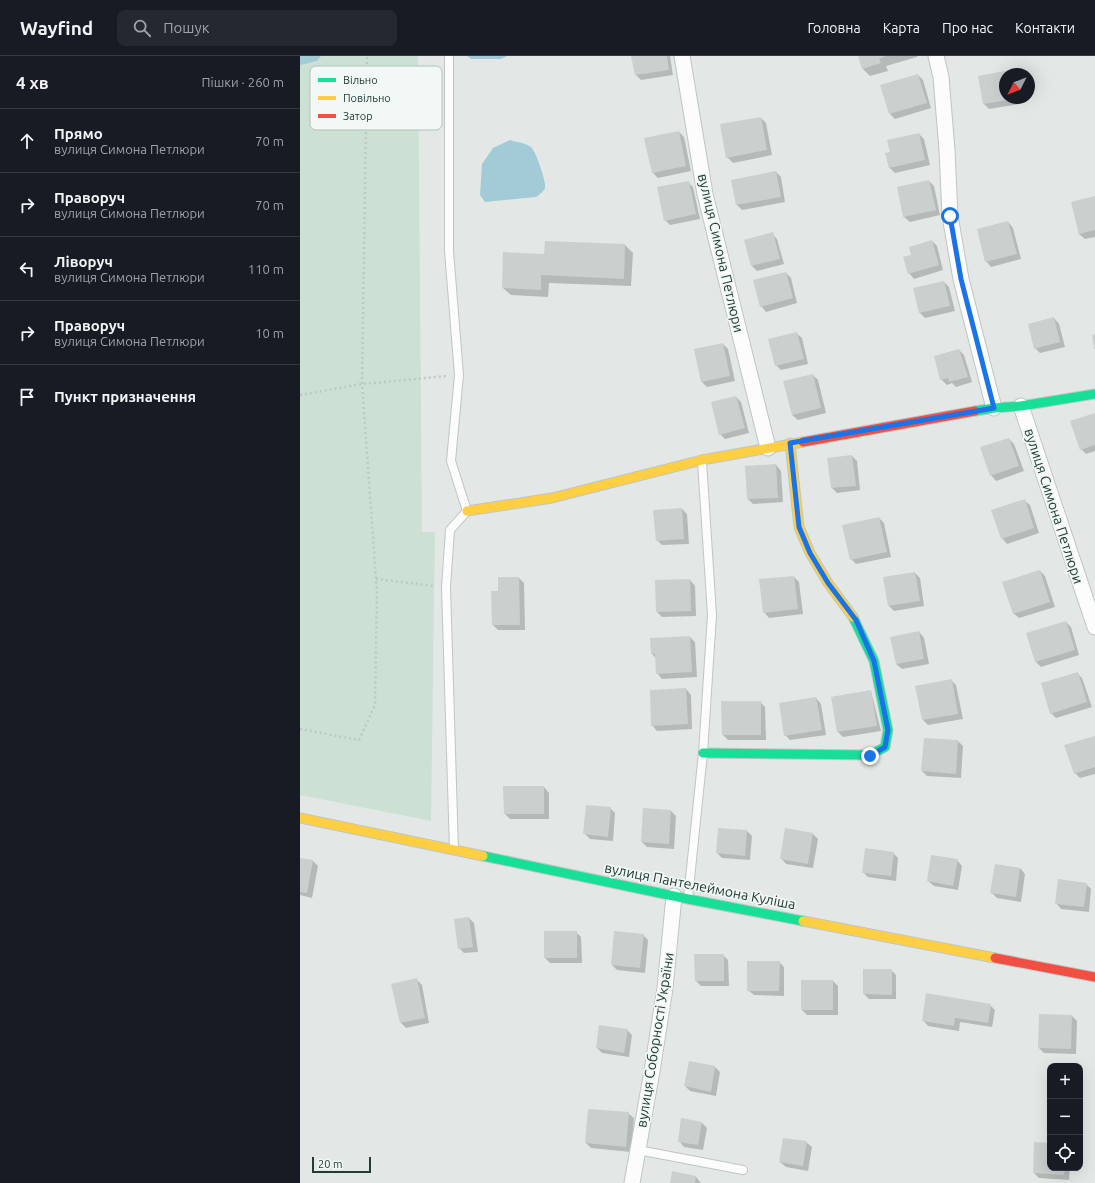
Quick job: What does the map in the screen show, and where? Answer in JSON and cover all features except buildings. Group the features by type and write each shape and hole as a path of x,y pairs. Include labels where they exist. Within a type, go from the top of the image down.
{"street":[{"name":"вулиця Симона Петлюри","path":"682,56 705,194 768,448"},
{"path":"936,56 941,77 947,150 950,216 961,279 994,408"},
{"path":"467,511 552,498 702,460 790,443 994,408 1021,406 1095,394"},
{"name":"вулиця Симона Петлюри","path":"1021,406 1095,628"},
{"path":"703,753 870,756 885,747 888,730 874,661 856,620 828,583 810,553 799,527 790,443"},
{"name":"вулиця Пантелеймона Куліша","path":"300,818 681,897 1095,977"},
{"name":"вулиця Соборності України","path":"632,1183 681,897"}],"lane":[{"path":"449,56 449,252 459,375 451,461 467,511 450,530 446,587 454,850"},
{"path":"681,897 703,753 712,615 702,460"},
{"path":"638,1150 743,1170"}],"path":[{"path":"367,56 367,66"},
{"path":"300,729 359,740 375,705 377,593 362,384 366,130"},
{"path":"300,395 362,384 459,375"},
{"path":"376,579 446,587"}],"green space":[{"path":"300,56 418,56 418,66 310,66 310,130 419,130 422,532 435,532 431,821 300,795"}],"water":[{"path":"300,56 321,56 317,61 300,65"},
{"path":"467,56 507,56 501,59 471,59"},
{"path":"510,140 526,144 531,147 543,174 545,188 543,192 536,197 485,202 480,195 482,164 493,148"}],"traffic: fast":[{"path":"975,411 1021,406 1095,394"},
{"path":"703,753 870,755 885,747 888,730 874,661 853,617"},
{"path":"483,856 688,899 803,921"}],"traffic: slow":[{"path":"467,511 552,498 702,460 803,442"},
{"path":"790,443 799,527 810,553 828,583 853,617"},
{"path":"300,818 483,856"},
{"path":"803,921 995,958"}],"traffic: jam":[{"path":"803,442 975,411"},
{"path":"995,958 1095,977"}],"route":[{"path":"870,756 885,747 888,730 874,661 856,620 828,583 810,553 799,527 790,443 994,408 961,279 950,216"}]}
